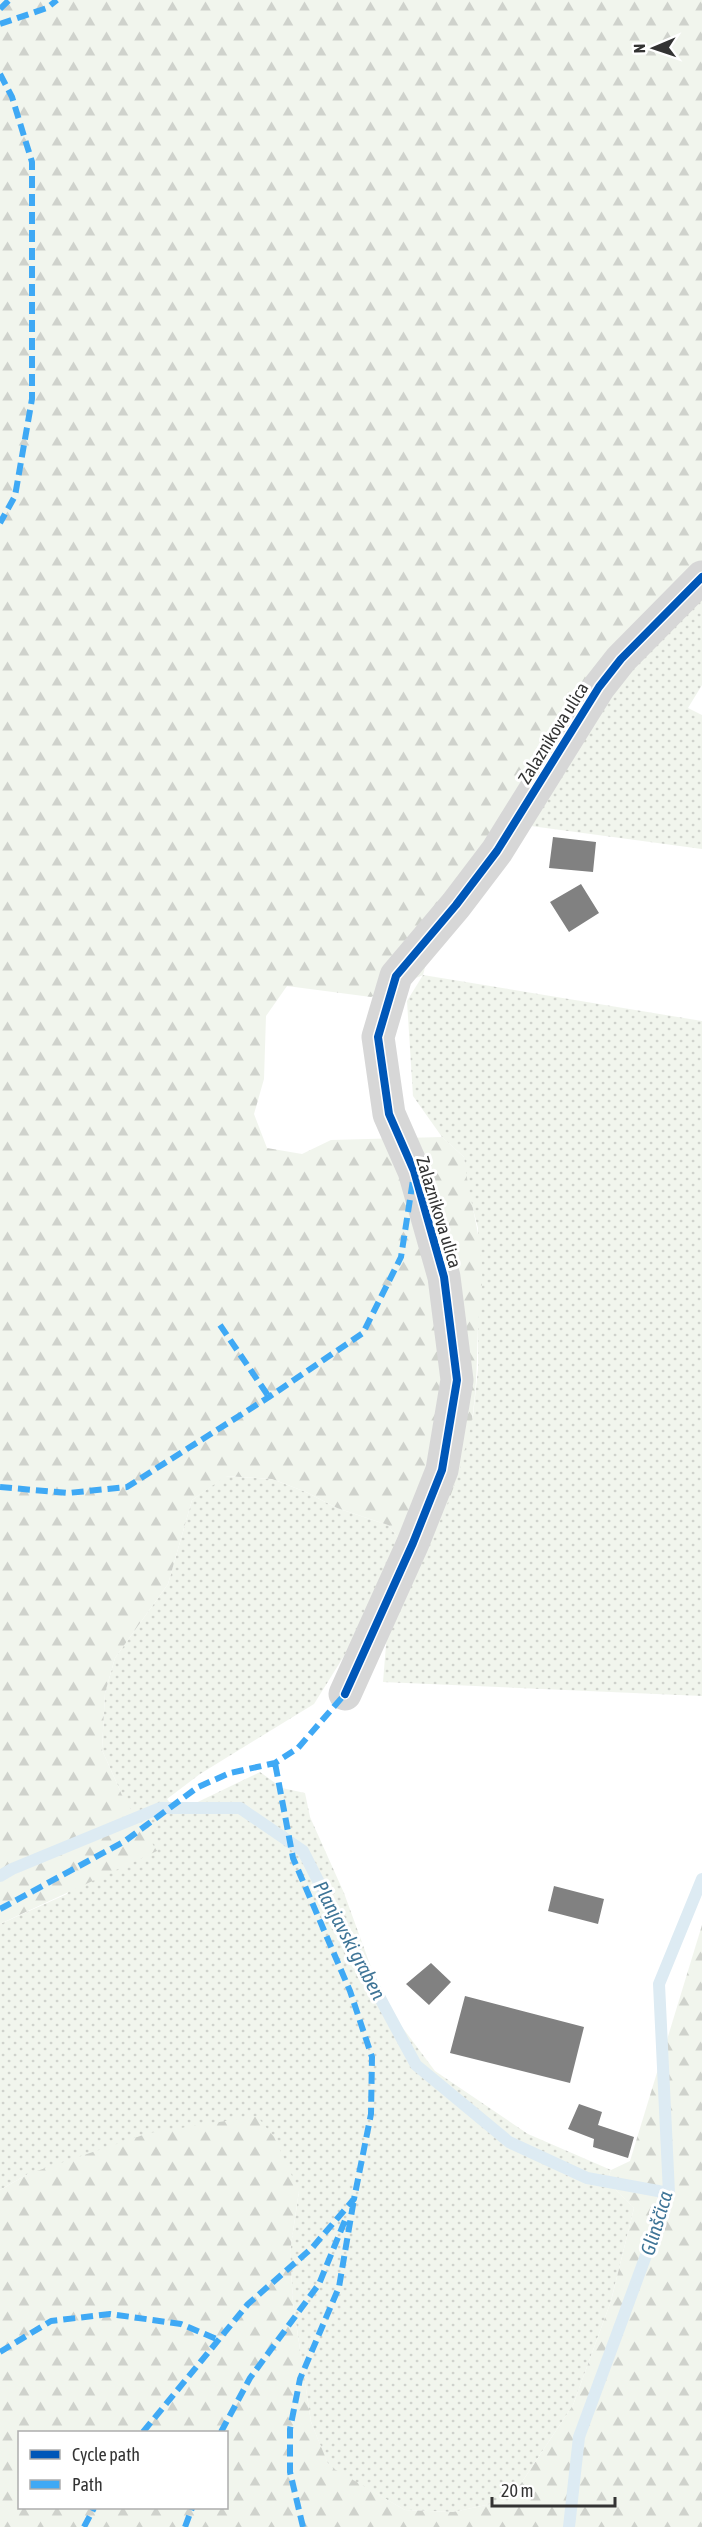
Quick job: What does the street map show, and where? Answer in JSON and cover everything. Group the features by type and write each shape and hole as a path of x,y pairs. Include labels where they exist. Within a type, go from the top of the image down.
{"street":[{"name":"Zalaznikova ulica","path":"345,1694 413,1543 442,1470 457,1380 444,1277 414,1171 389,1114 378,1037 396,976 456,905 497,851 599,687 621,659 702,577"}],"green space":[{"path":"0,0 702,0 702,563 434,933 423,975 371,997 287,986 266,1016 264,1079 254,1114 267,1148 302,1154 331,1140 442,1137 464,1157 482,1271 476,1380 470,1432 453,1490 437,1529 418,1563 388,1525 337,1508 306,1492 272,1479 226,1476 192,1500 168,1584 115,1658 105,1693 102,1750 122,1795 157,1851 0,1924"},
{"path":"702,591 702,685 688,708 702,715 702,849 531,826 610,687"},
{"path":"423,975 702,1021 702,1696 383,1682 387,1633 349,1648 314,1704 200,1774 167,1799 177,1812 260,1772 282,1788 305,1793 310,1817 344,1893 384,2003 435,2071 528,2134 611,2170 607,2181 634,2208 611,2301 573,2405 510,2500 453,2512 405,2510 329,2467 311,2422 293,2303 290,2252 299,2191 28,2174 0,2190 0,1924 67,1894 122,1795 102,1750 105,1693 115,1658 168,1584 192,1500 225,1476 272,1479 306,1492 337,1508 388,1525 418,1563 473,1416 478,1369 478,1228 466,1183 464,1157 442,1137 413,1096 407,1001"},
{"path":"702,1925 702,2527 0,2527 0,2190 28,2174 149,2133 257,2116 274,2137 299,2191 290,2252 293,2303 311,2422 329,2466 405,2510 453,2512 510,2500 573,2405 611,2301 634,2208 607,2181 611,2170 630,2161"}],"building":[{"path":"553,837 596,842 593,872 549,868"},
{"path":"581,884 599,913 569,932 550,902"},
{"path":"554,1886 604,1899 598,1924 548,1911"},
{"path":"431,1963 451,1982 429,2005 406,1984"},
{"path":"465,1996 584,2027 570,2083 450,2053"},
{"path":"579,2104 602,2112 598,2125 634,2137 628,2158 593,2147 594,2139 568,2129"}],"waterway":[{"name":"Planjavski graben","path":"0,1876 160,1808 240,1808 303,1851 416,2065 509,2142 587,2178 669,2193"},
{"name":"Glinščica","path":"569,2527 579,2437 669,2193 659,1984 702,1879"}],"marked path":[{"path":"0,9 9,0"},
{"path":"0,24 47,8 57,0"},
{"path":"0,74 12,97 32,162 32,399 15,496 0,523"},
{"path":"0,1487 68,1493 127,1487 269,1397 363,1333 401,1257 413,1180"},
{"path":"220,1325 269,1397"},
{"path":"0,1909 125,1841 198,1787 230,1773 275,1763 298,1748 345,1694"},
{"path":"144,2431 248,2304 312,2248 354,2199 371,2114 372,2057 350,1991 293,1858 275,1763"},
{"path":"303,2527 290,2472 290,2429 300,2379 339,2287 354,2199"},
{"path":"222,2431 250,2378 319,2284 346,2218"},
{"path":"0,2352 51,2321 110,2314 181,2324 219,2340"},
{"path":"84,2527 93,2509"},
{"path":"185,2527 192,2509"}],"cycle path":[{"path":"345,1694 413,1543 442,1470 457,1380 444,1277 414,1171 389,1114 378,1037 396,976 456,905 497,851 599,687 621,659 702,577"}]}
